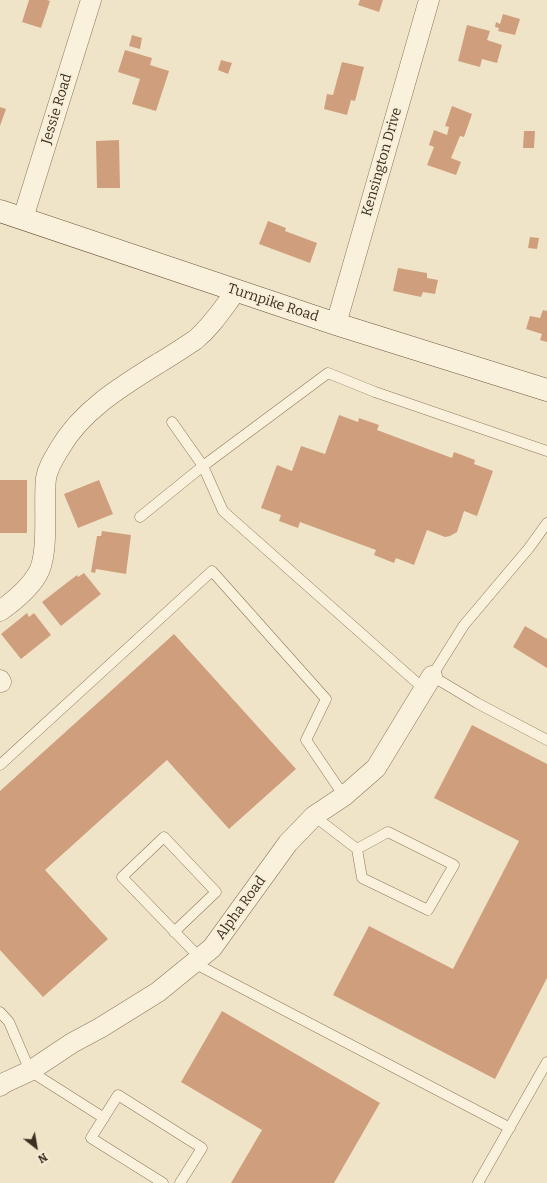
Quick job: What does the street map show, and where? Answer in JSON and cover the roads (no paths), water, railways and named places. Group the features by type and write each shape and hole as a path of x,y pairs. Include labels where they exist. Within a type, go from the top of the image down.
{"main road":[{"name":"Turnpike Road","path":"0,211 336,324 547,390"}],"street":[{"name":"Jessie Road","path":"23,218 91,0"},
{"name":"Kensington Drive","path":"336,324 429,0"},
{"path":"0,611 28,588 42,567 44,551 46,478 49,468 74,426 98,405 134,379 183,348 203,332 210,326 236,291"},
{"name":"Alpha Road","path":"0,1086 30,1071 72,1043 100,1028 158,992 212,948 288,843 314,816 344,796 376,768 428,682"}],"lane":[{"path":"140,516 203,466 328,374 375,392 547,451"},
{"path":"172,422 203,466 223,511 428,682 477,703 547,740"},
{"path":"428,682 464,625 530,548 547,523"},
{"path":"0,766 212,571 326,699 306,740 344,796"},
{"path":"314,816 357,849 362,878 428,910 454,865 388,832 357,849"},
{"path":"174,932 216,892 164,838 122,877 174,932 197,961 510,1128"},
{"path":"0,1012 4,1024 30,1071 104,1118"},
{"path":"478,1183 547,1062"},
{"path":"163,1183 91,1138 118,1095 202,1148 180,1183"}]}
